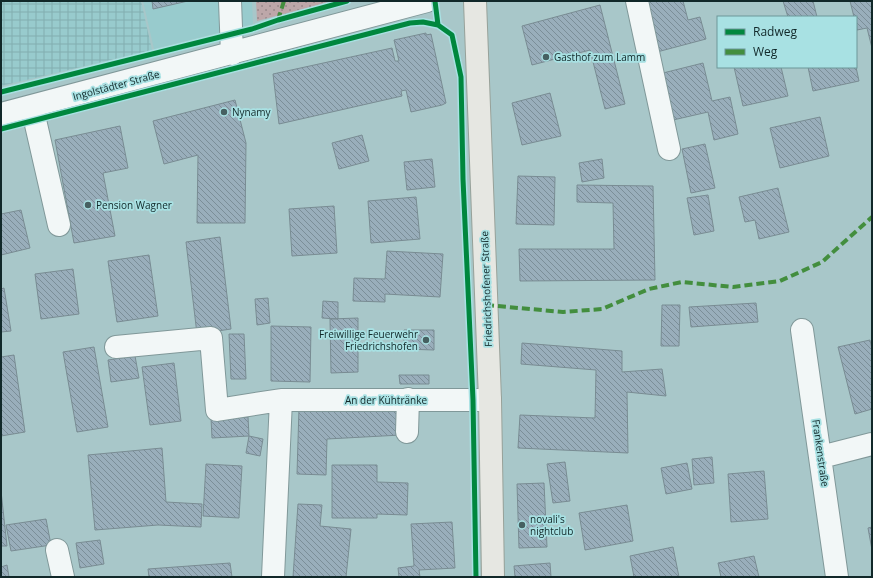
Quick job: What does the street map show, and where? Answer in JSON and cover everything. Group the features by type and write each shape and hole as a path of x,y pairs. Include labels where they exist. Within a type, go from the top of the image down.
{"main road":[{"name":"Friedrichshofener Straße","path":"475,1 490,400 493,577"}],"street":[{"path":"230,1 232,54"},
{"name":"Ingolstädter Straße","path":"1,114 232,54 427,1"},
{"path":"637,1 669,148"},
{"path":"32,107 59,225"},
{"name":"Frankenstraße","path":"802,330 837,577"},
{"name":"An der Kühtränke","path":"116,347 211,338 217,410 281,400 490,400"},
{"path":"407,432 408,399"},
{"path":"273,577 281,400"},
{"path":"821,457 872,444"},
{"path":"57,550 63,577"}],"shaded area":[{"path":"1,1 141,1 152,50 1,86"},
{"path":"143,1 252,1 253,24 154,49"},
{"path":"256,1 333,1 257,21"}],"building":[{"path":"152,1 188,1 153,9"},
{"path":"644,1 683,1 688,20 700,17 706,39 657,52"},
{"path":"783,1 813,1 817,16 788,16"},
{"path":"850,1 872,1 872,48 867,28 857,30 857,16 854,16"},
{"name":"Gasthof zum Lamm","path":"600,5 625,104 605,109 590,50 532,65 522,26"},
{"path":"426,33 426,35 431,34 446,103 411,112 406,90 401,91 402,96 279,124 273,74 392,48 395,61 399,61 394,40"},
{"path":"703,63 712,101 730,97 738,134 714,140 708,112 673,120 663,73"},
{"path":"734,68 781,68 788,96 743,106"},
{"path":"808,68 856,68 859,81 813,91"},
{"path":"550,93 561,136 522,145 512,103"},
{"path":"235,100 246,143 245,223 197,223 198,155 164,164 153,121"},
{"path":"820,117 829,156 780,168 770,128"},
{"name":"Pension Wagner","path":"120,126 128,168 103,173 115,236 74,243 55,140"},
{"path":"362,135 369,161 339,169 332,143"},
{"path":"705,144 715,188 691,193 682,149"},
{"path":"432,159 435,187 407,190 404,162"},
{"path":"602,159 604,178 582,182 579,163"},
{"path":"518,176 555,177 554,225 516,224"},
{"path":"577,185 653,186 655,280 520,281 519,249 614,249 613,203 577,202"},
{"path":"778,188 789,232 759,239 755,220 745,222 739,197"},
{"path":"708,195 714,231 694,235 687,198"},
{"path":"416,197 420,239 371,243 368,201"},
{"path":"334,206 337,253 292,256 289,209"},
{"path":"21,210 30,248 1,255 1,214"},
{"path":"220,237 231,329 197,334 186,242"},
{"path":"387,251 443,254 440,297 385,294 385,302 353,301 354,278 385,279"},
{"path":"149,255 158,316 117,322 108,261"},
{"path":"73,269 79,314 41,319 35,274"},
{"path":"4,288 11,331 1,332 1,289"},
{"path":"268,298 270,323 257,325 255,299"},
{"path":"323,301 338,302 338,319 322,318"},
{"path":"756,303 758,322 691,327 689,307"},
{"path":"662,305 680,305 679,346 661,346"},
{"path":"358,318 358,372 331,373 330,319"},
{"path":"271,326 311,327 310,382 271,381"},
{"path":"404,330 434,330 434,350 404,349"},
{"path":"229,334 244,334 246,379 231,379"},
{"path":"870,340 872,349 872,409 855,414 838,347"},
{"path":"522,343 622,351 622,372 662,369 666,396 627,392 628,453 518,448 520,415 595,418 596,370 521,364"},
{"path":"94,347 108,427 77,432 63,352"},
{"path":"14,355 25,432 1,436 1,357"},
{"path":"135,356 139,378 111,382 108,360"},
{"path":"174,363 181,421 150,425 142,367"},
{"path":"399,375 429,375 429,384 400,384"},
{"path":"400,404 401,435 327,439 326,475 297,474 299,408"},
{"path":"248,417 249,436 212,438 211,418"},
{"path":"249,436 263,439 260,456 246,453"},
{"path":"162,448 166,502 202,504 201,527 158,525 95,530 88,455"},
{"path":"712,457 714,483 694,485 692,459"},
{"path":"565,462 570,501 553,503 547,464"},
{"path":"687,463 692,489 666,494 661,468"},
{"path":"206,464 242,466 239,518 203,516"},
{"path":"332,465 377,465 377,482 408,483 407,515 377,514 377,518 332,518"},
{"path":"764,471 768,519 731,522 728,474"},
{"path":"544,483 547,547 519,548 517,484"},
{"path":"1,491 7,546 1,546"},
{"path":"298,504 322,505 320,526 351,529 346,577 293,577"},
{"path":"627,505 633,541 585,550 579,513"},
{"path":"46,519 51,545 11,551 6,525"},
{"path":"452,522 455,568 419,570 420,577 399,577 398,568 414,566 411,524"},
{"path":"872,527 872,550 868,528"},
{"path":"100,540 104,564 80,568 76,543"},
{"path":"673,547 679,577 634,577 630,556"},
{"path":"754,556 759,577 721,577 718,563"},
{"path":"230,563 232,577 149,577 148,569"},
{"path":"550,563 551,577 515,577 514,566"},
{"path":"7,565 9,577 1,577 1,567"}],"marked path":[{"path":"278,20 284,1"},
{"path":"486,305 563,312 602,309 649,289 682,282 733,287 780,281 822,262 872,217"}],"cycle path":[{"path":"1,92 252,29 278,20 347,1"},
{"path":"435,1 438,25 452,35 461,77 463,179 473,400 476,577"},
{"path":"1,129 410,23 423,22 438,25"}],"place":[{"name":"Gasthof zum Lamm","path":"546,57"},
{"name":"Nynamy","path":"224,112"},
{"name":"Pension Wagner","path":"88,205"},
{"name":"Freiwillige Feuerwehr Friedrichshofen","path":"426,340"},
{"name":"novali's nightclub","path":"522,525"}]}
